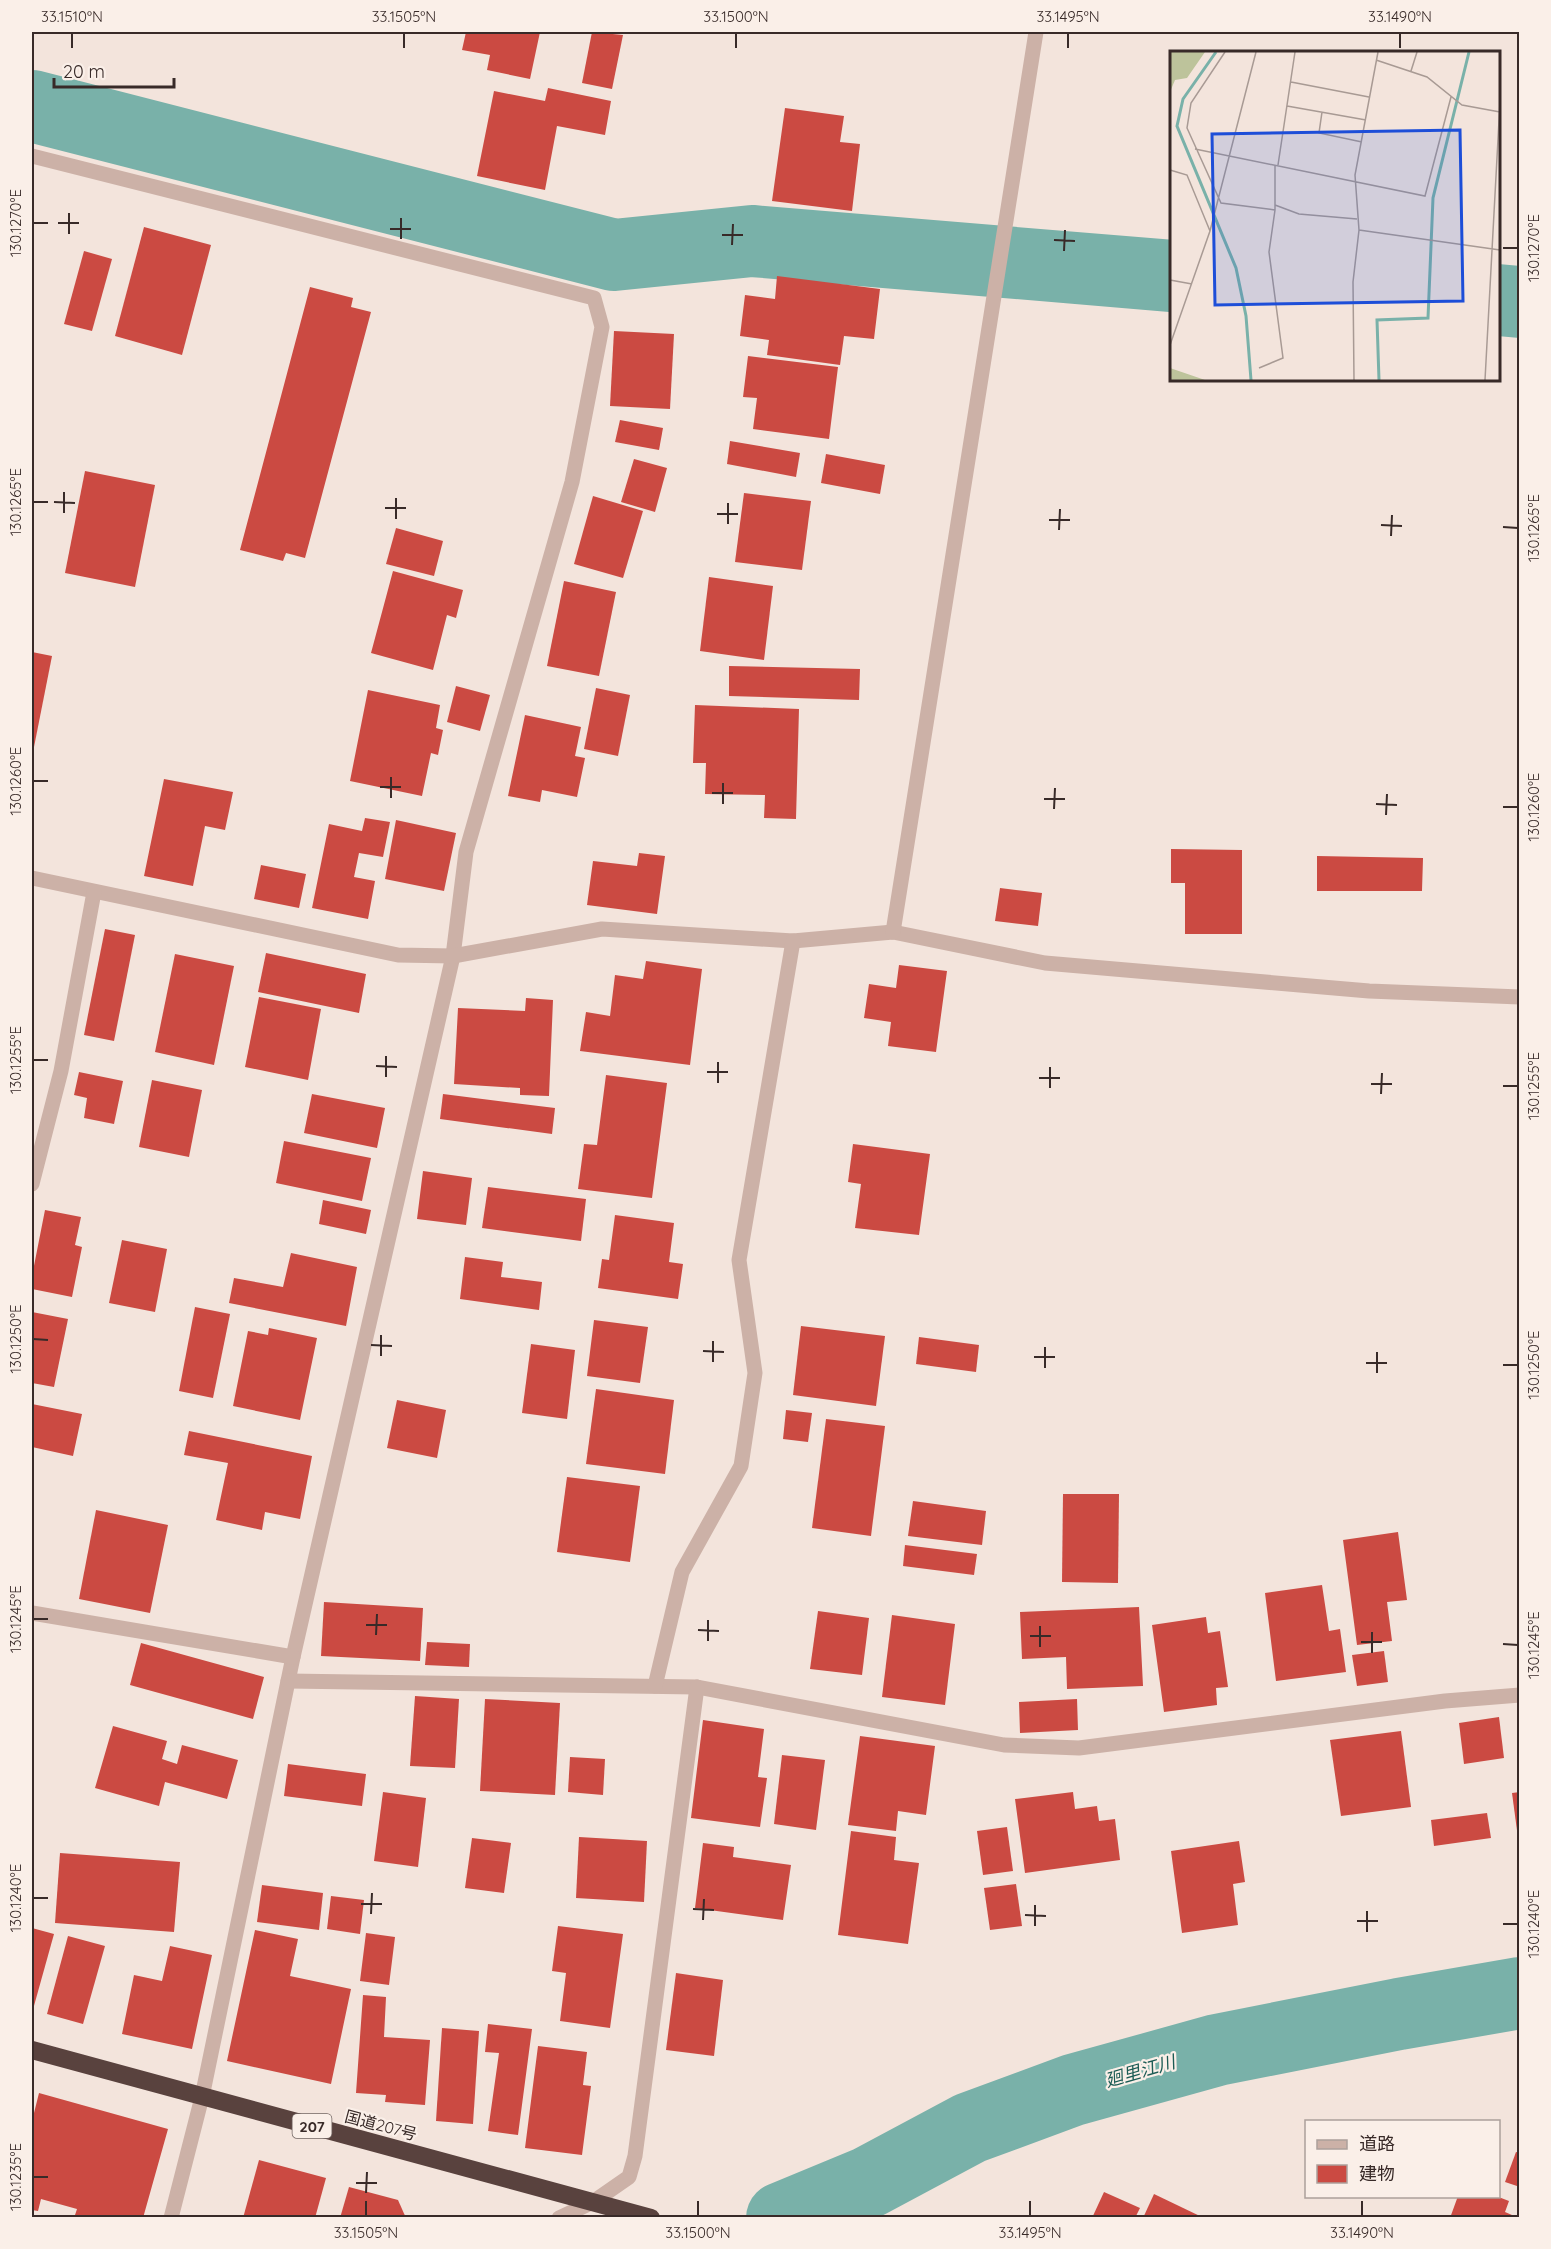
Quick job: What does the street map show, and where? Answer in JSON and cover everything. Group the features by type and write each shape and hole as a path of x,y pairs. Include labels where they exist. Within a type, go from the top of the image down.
{"highway":[{"name":"国道207号","path":"32,2050 651,2217"}],"street":[{"path":"893,932 1036,32"},
{"path":"32,156 594,298 602,327 572,482 466,852 453,956 288,1681 202,2097 171,2217"},
{"path":"32,878 398,956 453,956 602,929 793,941 893,932 1045,963 1369,991 1520,996"},
{"path":"32,1184 61,1071 94,892"},
{"path":"655,1686 682,1572 741,1466 754,1373 739,1260 793,941"},
{"path":"32,1613 294,1657"},
{"path":"288,1681 697,1687 1004,1745 1079,1748 1445,1701 1520,1695"},
{"path":"559,2217 593,2202 629,2177 635,2156 697,1687"}],"building":[{"path":"466,32 540,32 530,79 487,70 490,55 462,50"},
{"path":"592,32 623,35 612,89 582,83"},
{"path":"548,88 611,101 605,135 557,126 545,190 477,176 494,91 545,101"},
{"path":"785,108 844,116 840,142 860,144 852,211 772,201"},
{"path":"144,227 211,245 182,355 115,336"},
{"path":"84,251 112,259 92,331 64,324"},
{"path":"777,276 880,289 874,339 844,336 840,365 767,355 769,340 740,336 745,295 775,299"},
{"path":"310,287 353,298 351,307 371,312 305,558 286,553 283,561 240,550"},
{"path":"614,331 674,334 670,409 610,406"},
{"path":"748,356 838,367 829,439 753,429 757,398 743,397"},
{"path":"620,420 663,428 659,450 615,442"},
{"path":"730,441 800,453 796,477 727,464"},
{"path":"826,454 885,465 880,494 821,483"},
{"path":"634,459 667,468 655,512 621,502"},
{"path":"85,471 155,485 135,587 65,573"},
{"path":"744,493 811,501 802,570 735,562"},
{"path":"593,496 643,511 623,578 574,564"},
{"path":"396,528 443,541 434,576 386,564"},
{"path":"393,571 463,590 456,618 447,615 433,670 371,653"},
{"path":"709,577 773,586 764,660 700,651"},
{"path":"564,581 616,592 599,676 547,666"},
{"path":"32,652 52,656 33,752 32,752"},
{"path":"729,666 860,669 859,700 729,696"},
{"path":"456,686 490,695 480,731 447,722"},
{"path":"596,688 630,695 618,756 584,749"},
{"path":"368,690 440,705 436,728 443,730 438,755 431,753 422,796 350,781"},
{"path":"695,705 799,709 796,819 764,818 765,795 705,794 706,763 693,763"},
{"path":"525,715 581,727 575,756 585,758 577,797 542,790 540,802 508,796"},
{"path":"164,779 233,792 225,830 205,826 193,886 144,876"},
{"path":"365,818 390,822 383,857 359,853 354,877 375,881 368,919 312,908 329,824 362,831"},
{"path":"396,820 456,833 444,891 385,879"},
{"path":"1171,849 1242,850 1242,934 1185,934 1185,883 1171,883"},
{"path":"639,853 665,856 657,914 587,905 593,861 637,866"},
{"path":"1317,856 1423,858 1422,891 1317,891"},
{"path":"261,865 306,874 299,908 254,899"},
{"path":"1000,888 1042,893 1038,926 995,921"},
{"path":"105,929 135,935 114,1041 84,1035"},
{"path":"266,953 366,974 359,1013 258,992"},
{"path":"175,954 234,966 214,1065 155,1052"},
{"path":"646,961 702,969 690,1065 580,1051 586,1012 610,1016 615,975 643,979"},
{"path":"899,965 947,971 936,1052 888,1046 891,1022 864,1018 869,984 896,988"},
{"path":"259,997 321,1009 308,1080 245,1067"},
{"path":"526,998 553,1000 549,1096 520,1095 520,1088 454,1084 458,1008 525,1011"},
{"path":"79,1072 123,1081 114,1124 84,1118 87,1098 74,1095"},
{"path":"606,1075 667,1083 652,1198 578,1189 584,1144 597,1145"},
{"path":"152,1080 202,1090 189,1157 139,1147"},
{"path":"312,1094 385,1108 377,1148 304,1133"},
{"path":"443,1094 555,1108 552,1134 440,1119"},
{"path":"284,1141 371,1158 362,1201 276,1183"},
{"path":"853,1144 930,1154 919,1235 855,1228 861,1184 848,1182"},
{"path":"423,1171 472,1178 466,1225 417,1219"},
{"path":"488,1187 586,1199 581,1241 482,1228"},
{"path":"323,1200 371,1210 366,1234 319,1224"},
{"path":"45,1210 81,1217 75,1245 82,1247 72,1297 32,1289 32,1276"},
{"path":"615,1215 674,1223 669,1262 683,1264 678,1299 598,1288 602,1259 609,1260"},
{"path":"122,1240 167,1249 155,1312 109,1303"},
{"path":"291,1253 357,1267 346,1326 229,1303 234,1278 283,1287"},
{"path":"465,1257 503,1262 501,1277 542,1282 539,1310 460,1299"},
{"path":"195,1307 230,1314 213,1398 179,1391"},
{"path":"32,1312 68,1319 54,1387 32,1383"},
{"path":"594,1320 648,1327 640,1383 587,1376"},
{"path":"801,1326 885,1336 876,1406 793,1395"},
{"path":"269,1328 317,1338 300,1420 233,1406 248,1331 268,1335"},
{"path":"919,1337 979,1345 976,1372 916,1364"},
{"path":"531,1344 575,1350 567,1419 522,1413"},
{"path":"596,1389 674,1400 665,1474 586,1464"},
{"path":"397,1400 446,1410 437,1458 387,1448"},
{"path":"32,1404 82,1414 73,1456 32,1447"},
{"path":"786,1410 812,1413 808,1442 783,1439"},
{"path":"826,1419 885,1426 871,1536 812,1528"},
{"path":"189,1431 312,1456 300,1519 265,1512 262,1530 216,1520 228,1463 184,1455"},
{"path":"567,1477 640,1486 630,1562 557,1552"},
{"path":"1063,1494 1119,1494 1118,1583 1062,1582"},
{"path":"913,1501 986,1511 982,1545 908,1536"},
{"path":"96,1510 168,1525 150,1613 79,1599"},
{"path":"1398,1532 1407,1600 1387,1602 1392,1641 1357,1645 1343,1540"},
{"path":"905,1545 977,1554 974,1575 903,1566"},
{"path":"1322,1585 1329,1631 1340,1629 1346,1672 1276,1681 1265,1593"},
{"path":"324,1602 423,1608 420,1661 321,1656"},
{"path":"1139,1607 1143,1686 1067,1689 1066,1657 1022,1659 1020,1612"},
{"path":"818,1611 869,1618 862,1675 810,1669"},
{"path":"892,1615 955,1624 945,1705 882,1697"},
{"path":"1206,1617 1208,1633 1220,1631 1228,1687 1216,1688 1217,1705 1164,1712 1152,1625"},
{"path":"427,1642 470,1644 469,1667 425,1665"},
{"path":"141,1643 264,1677 253,1719 130,1685"},
{"path":"1384,1651 1388,1682 1357,1686 1352,1655"},
{"path":"415,1696 459,1699 455,1768 410,1766"},
{"path":"485,1699 560,1703 555,1795 480,1791"},
{"path":"1077,1699 1078,1730 1020,1733 1019,1702"},
{"path":"1499,1717 1504,1758 1464,1764 1459,1723"},
{"path":"703,1720 764,1729 758,1777 767,1778 760,1827 691,1818"},
{"path":"113,1726 167,1741 162,1759 177,1764 182,1745 238,1760 227,1799 165,1782 159,1806 95,1788"},
{"path":"1401,1731 1411,1807 1341,1816 1330,1740"},
{"path":"860,1736 935,1746 926,1815 898,1811 896,1831 848,1825"},
{"path":"782,1755 825,1760 816,1830 774,1824"},
{"path":"570,1757 605,1759 603,1795 568,1792"},
{"path":"288,1764 366,1774 362,1806 284,1796"},
{"path":"383,1792 426,1798 418,1867 374,1861"},
{"path":"1073,1792 1075,1809 1097,1806 1099,1821 1115,1819 1120,1860 1025,1873 1015,1799"},
{"path":"1520,1792 1520,1838 1518,1838 1512,1793"},
{"path":"1487,1813 1491,1838 1434,1846 1431,1820"},
{"path":"1007,1827 1013,1871 983,1875 977,1831"},
{"path":"851,1831 896,1837 894,1860 919,1863 908,1944 838,1935"},
{"path":"579,1837 647,1841 644,1902 576,1898"},
{"path":"472,1838 511,1843 504,1893 465,1888"},
{"path":"1239,1841 1245,1882 1233,1884 1238,1925 1182,1933 1171,1851"},
{"path":"703,1843 734,1847 733,1857 791,1865 783,1920 695,1908"},
{"path":"60,1853 180,1862 174,1932 55,1923"},
{"path":"1016,1884 1022,1926 990,1930 984,1888"},
{"path":"262,1885 323,1893 319,1930 257,1922"},
{"path":"331,1896 364,1900 360,1934 327,1929"},
{"path":"558,1926 623,1934 610,2028 560,2021 566,1973 552,1971"},
{"path":"32,1928 54,1934 32,2013"},
{"path":"255,1930 298,1939 290,1976 351,1989 331,2084 227,2061"},
{"path":"366,1933 395,1937 389,1985 360,1981"},
{"path":"68,1936 105,1946 83,2024 47,2014"},
{"path":"170,1946 212,1955 192,2049 122,2034 134,1975 162,1981"},
{"path":"676,1973 723,1980 714,2056 666,2050"},
{"path":"363,1995 386,1997 384,2037 430,2040 425,2105 385,2102 386,2095 356,2093"},
{"path":"488,2024 532,2029 518,2135 488,2131 499,2053 485,2052"},
{"path":"442,2028 479,2031 473,2124 436,2121"},
{"path":"538,2046 587,2052 583,2085 591,2086 582,2155 525,2148"},
{"path":"39,2093 168,2129 143,2218 74,2218 77,2209 41,2199 38,2211 32,2210 32,2121"},
{"path":"1516,2152 1520,2153 1520,2187 1505,2182"},
{"path":"259,2160 326,2178 315,2218 243,2218"},
{"path":"349,2187 398,2200 406,2218 340,2218"},
{"path":"1104,2192 1140,2208 1135,2218 1092,2218"},
{"path":"1154,2194 1204,2218 1143,2218"},
{"path":"1457,2198 1500,2198 1509,2201 1505,2212 1519,2218 1450,2218"}],"waterway":[{"path":"32,106 614,255 752,241 1170,276"},
{"path":"1500,300 1520,302"},
{"name":"廻里江川","path":"782,2218 869,2182 970,2128 1073,2090 1217,2050 1520,1993"}]}
